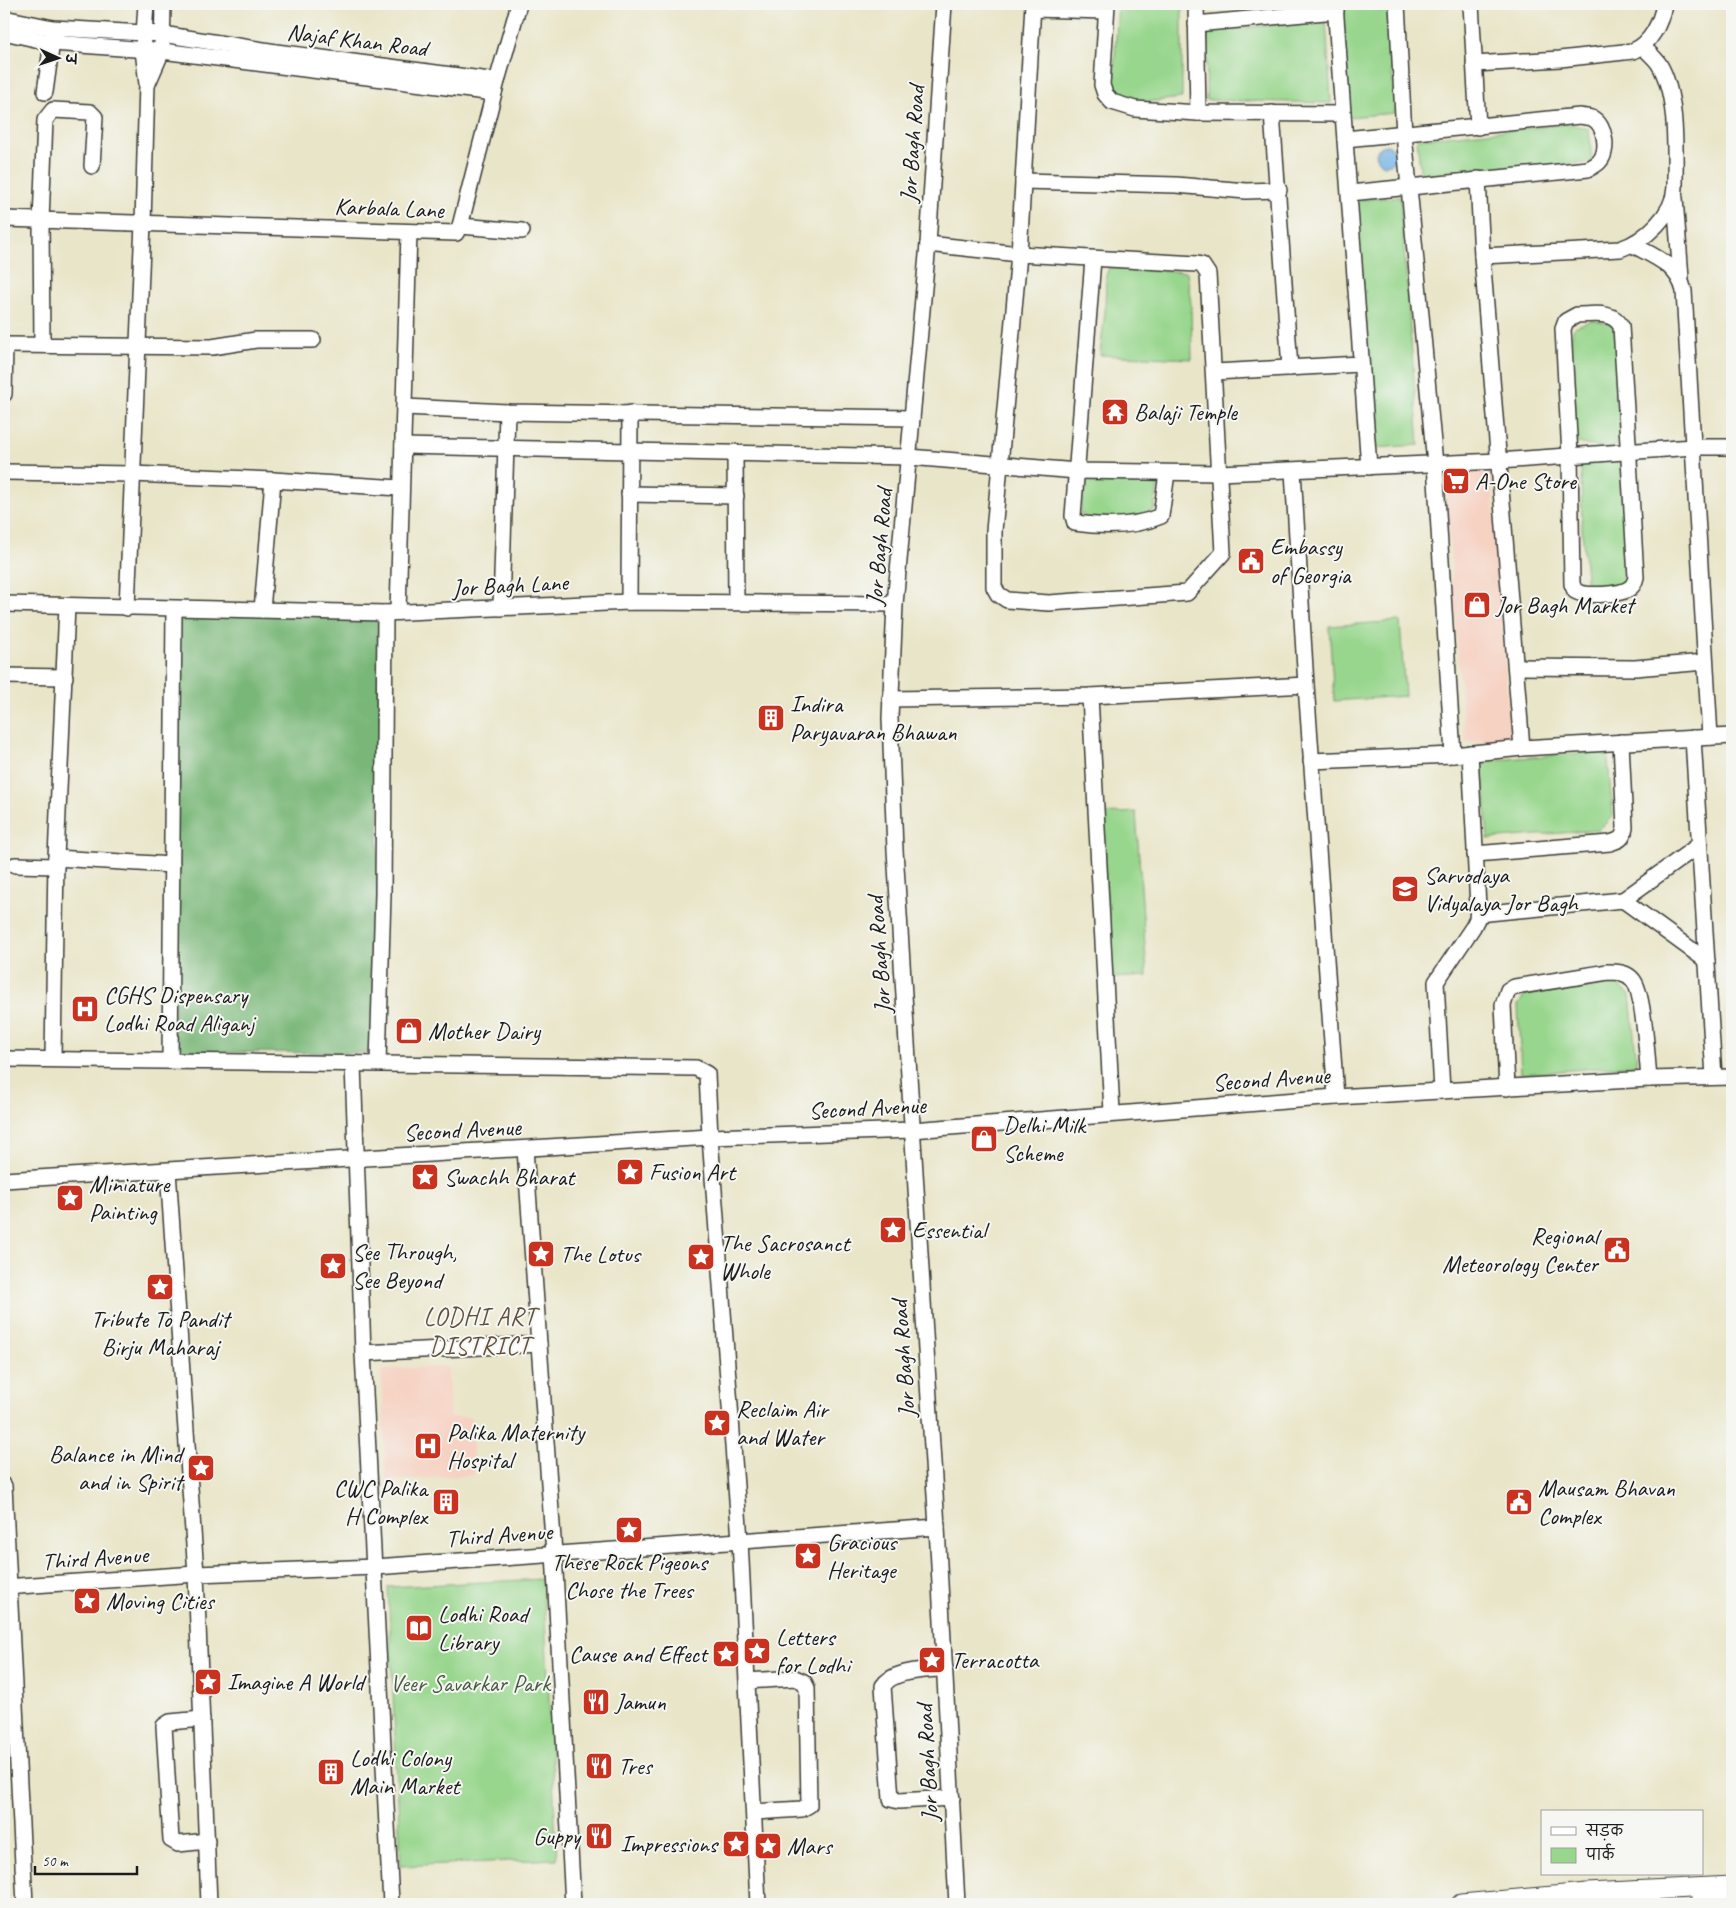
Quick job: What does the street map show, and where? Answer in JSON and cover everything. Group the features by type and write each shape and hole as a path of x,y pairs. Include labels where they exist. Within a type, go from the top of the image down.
{"main road":[{"path":"1461,1904 1586,1893 1732,1886"},
{"path":"1698,1904 1732,1902"}],"street":[{"path":"126,608 143,223 147,84 142,50 146,4"},
{"path":"147,84 162,51 163,4"},
{"name":"Karbala Lane","path":"4,219 456,233 460,226 495,87 520,4"},
{"name":"Jor Bagh Road","path":"944,4 928,244 896,604 890,699 895,850 937,1527 957,1904"},
{"path":"1196,4 1198,113"},
{"path":"1397,4 1404,134 1435,464 1453,755"},
{"path":"1471,4 1478,127"},
{"path":"1474,64 1567,58 1633,51 1643,47 1653,33 1664,4"},
{"path":"928,244 1019,254 1202,265 1208,274 1224,553 1187,593 1049,603 1007,600 998,594 994,587 994,531 1019,254 1033,6 1107,8 1102,85 1105,94 1112,102 1123,107 1198,113 1343,114"},
{"path":"1196,24 1257,11 1336,8 1350,193 1360,364 1369,467"},
{"name":"Najaf Khan Road","path":"4,18 53,35 162,34 495,87"},
{"path":"4,32 53,35 142,50 495,87"},
{"path":"45,92 53,35"},
{"path":"1643,47 1658,62 1670,95 1675,147 1675,196 1681,278 1684,291 1710,737"},
{"path":"42,344 41,221 45,120 53,110 90,112 95,117 92,166"},
{"path":"1272,113 1279,190 1290,368"},
{"path":"1345,139 1580,116 1592,118 1601,126 1605,139 1604,153 1599,162 1588,169 1350,193"},
{"path":"1478,179 1482,256 1522,748"},
{"path":"1023,181 1176,185 1246,192 1279,190"},
{"path":"1482,256 1606,251 1633,245 1666,213 1675,196"},
{"path":"460,226 522,231"},
{"path":"378,1063 391,612 406,407 409,232"},
{"path":"1633,245 1665,262 1681,278"},
{"path":"1093,258 1073,516 1075,522 1095,526 1146,522 1161,516 1167,473"},
{"path":"1577,315 1610,315 1617,319 1621,326 1630,452 1636,577 1634,584 1626,590 1587,596 1575,591 1572,584 1570,455 1563,329 1566,321 1577,315"},
{"path":"4,394 4,345 220,346 256,340 312,340"},
{"path":"1215,372 1360,364"},
{"path":"406,407 507,412 912,418"},
{"path":"501,608 507,412"},
{"path":"628,602 630,413"},
{"path":"403,446 629,449 909,457 1000,463 1077,471 1167,473 1293,471 1498,461 1693,447 1732,447"},
{"path":"735,452 736,602"},
{"path":"1293,471 1311,761 1336,1097"},
{"path":"4,472 132,474 400,488"},
{"path":"262,610 272,480"},
{"path":"629,494 736,496"},
{"name":"Jor Bagh Lane","path":"4,604 174,610 391,612 628,602 896,604"},
{"path":"53,1059 56,862 68,606"},
{"path":"170,1060 174,610"},
{"path":"1516,667 1635,668 1705,662"},
{"path":"4,676 65,677"},
{"path":"890,699 1090,696 1306,685"},
{"path":"1090,696 1112,1112"},
{"path":"1311,761 1453,755 1522,748 1732,736"},
{"path":"1692,738 1714,1077"},
{"path":"1474,854 1610,843 1620,840 1624,836 1625,828 1621,742"},
{"path":"1442,1091 1436,982 1472,927 1478,914 1470,753"},
{"path":"1478,914 1623,900 1699,845"},
{"path":"15,865 56,862 172,865"},
{"path":"1623,900 1707,961"},
{"path":"1507,1088 1503,1005 1508,990 1515,986 1608,972 1620,972 1628,976 1639,990 1649,1079"},
{"path":"4,1059 696,1068 702,1070 708,1078 710,1137 740,1540 758,1904"},
{"path":"353,1064 363,1353 391,1904"},
{"name":"Second Avenue","path":"4,1180 710,1137 912,1130 1112,1112 1336,1097 1649,1079 1732,1077"},
{"path":"525,1149 554,1553 572,1904"},
{"path":"168,1171 196,1574 209,1904"},
{"path":"363,1353 539,1344"},
{"path":"4,1486 6,1587 25,1904"},
{"name":"Third Avenue","path":"6,1587 196,1574 375,1567 937,1527"},
{"path":"945,1668 896,1675 887,1679 883,1686 889,1793 891,1799 899,1801 952,1798"},
{"path":"747,1681 795,1678 804,1682 807,1688 809,1805 802,1809 754,1812"},
{"path":"202,1719 170,1722 164,1726 171,1840 178,1844 207,1841"}],"shaded area":[{"name":"Jor Bagh Market","path":"1491,470 1510,738 1465,743 1444,472"},
{"name":"Palika Maternity Hospital","path":"448,1366 450,1417 471,1417 474,1475 386,1481 381,1370"}],"green space":[{"path":"1118,4 1182,4 1182,98 1146,102 1122,99 1113,88"},
{"path":"1341,4 1387,4 1395,113 1349,117"},
{"path":"1326,20 1331,103 1206,100 1207,31"},
{"path":"1569,124 1589,129 1592,162 1421,179 1417,139"},
{"path":"1400,197 1419,445 1373,448 1354,200"},
{"path":"1109,267 1187,272 1191,304 1192,359 1100,355 1105,312 1106,276"},
{"path":"1593,320 1615,325 1622,444 1611,447 1593,446 1576,442 1571,339 1574,327"},
{"path":"1605,458 1620,460 1625,471 1628,569 1624,586 1587,590 1582,529 1581,464 1585,459"},
{"path":"1086,478 1159,479 1154,510 1129,518 1086,518 1080,511"},
{"path":"176,612 383,615 374,1053 174,1052"},
{"path":"1400,621 1405,696 1334,701 1329,626"},
{"path":"1607,751 1613,816 1599,830 1488,839 1482,761"},
{"path":"1136,812 1147,976 1112,978 1101,814"},
{"path":"1616,984 1630,995 1637,1065 1521,1074 1518,1005 1527,993"},
{"name":"Veer Savarkar Park","path":"543,1579 557,1859 401,1866 388,1587"}],"water":[{"path":"1386,145 1393,148 1396,155 1393,162 1386,165 1379,162 1376,155 1379,148"}],"place":[{"name":"Balaji Temple","path":"1115,412"},
{"name":"A-One Store","path":"1456,481"},
{"name":"Embassy of Georgia","path":"1251,561"},
{"name":"Jor Bagh Market","path":"1477,605"},
{"name":"Indira Paryavaran Bhawan","path":"771,718"},
{"name":"Sarvodaya Vidyalaya Jor Bagh","path":"1405,889"},
{"name":"CGHS Dispensary Lodhi Road Aliganj","path":"85,1009"},
{"name":"Mother Dairy","path":"409,1031"},
{"name":"Delhi Milk Scheme","path":"984,1139"},
{"name":"Fusion Art","path":"630,1172"},
{"name":"Swachh Bharat","path":"425,1177"},
{"name":"Miniature Painting","path":"70,1198"},
{"name":"Essential","path":"893,1230"},
{"name":"Regional Meteorology Center","path":"1617,1250"},
{"name":"The Lotus","path":"541,1254"},
{"name":"The Sacrosanct Whole","path":"701,1257"},
{"name":"See Through, See Beyond","path":"333,1266"},
{"name":"Tribute To Pandit Birju Maharaj","path":"160,1287"},
{"name":"Reclaim Air and Water","path":"717,1423"},
{"name":"Palika Maternity Hospital","path":"428,1446"},
{"name":"Balance in Mind and in Spirit","path":"201,1468"},
{"name":"CWC Palika H Complex","path":"446,1502"},
{"name":"Mausam Bhavan Complex","path":"1519,1502"},
{"name":"These Rock Pigeons Chose the Trees","path":"629,1530"},
{"name":"Gracious Heritage","path":"808,1556"},
{"name":"Moving Cities","path":"87,1601"},
{"name":"Lodhi Road Library","path":"419,1628"},
{"name":"Letters for Lodhi","path":"757,1651"},
{"name":"Cause and Effect","path":"726,1654"},
{"name":"Terracotta","path":"932,1660"},
{"name":"Imagine A World","path":"208,1682"},
{"name":"Jamun","path":"596,1702"},
{"name":"Tres","path":"599,1766"},
{"name":"Lodhi Colony Main Market","path":"331,1772"},
{"name":"Guppy","path":"599,1836"},
{"name":"Impressions","path":"736,1844"},
{"name":"Mars","path":"768,1846"}],"district":[{"name":"LODHI ART DISTRICT","path":"480,1330"}]}
